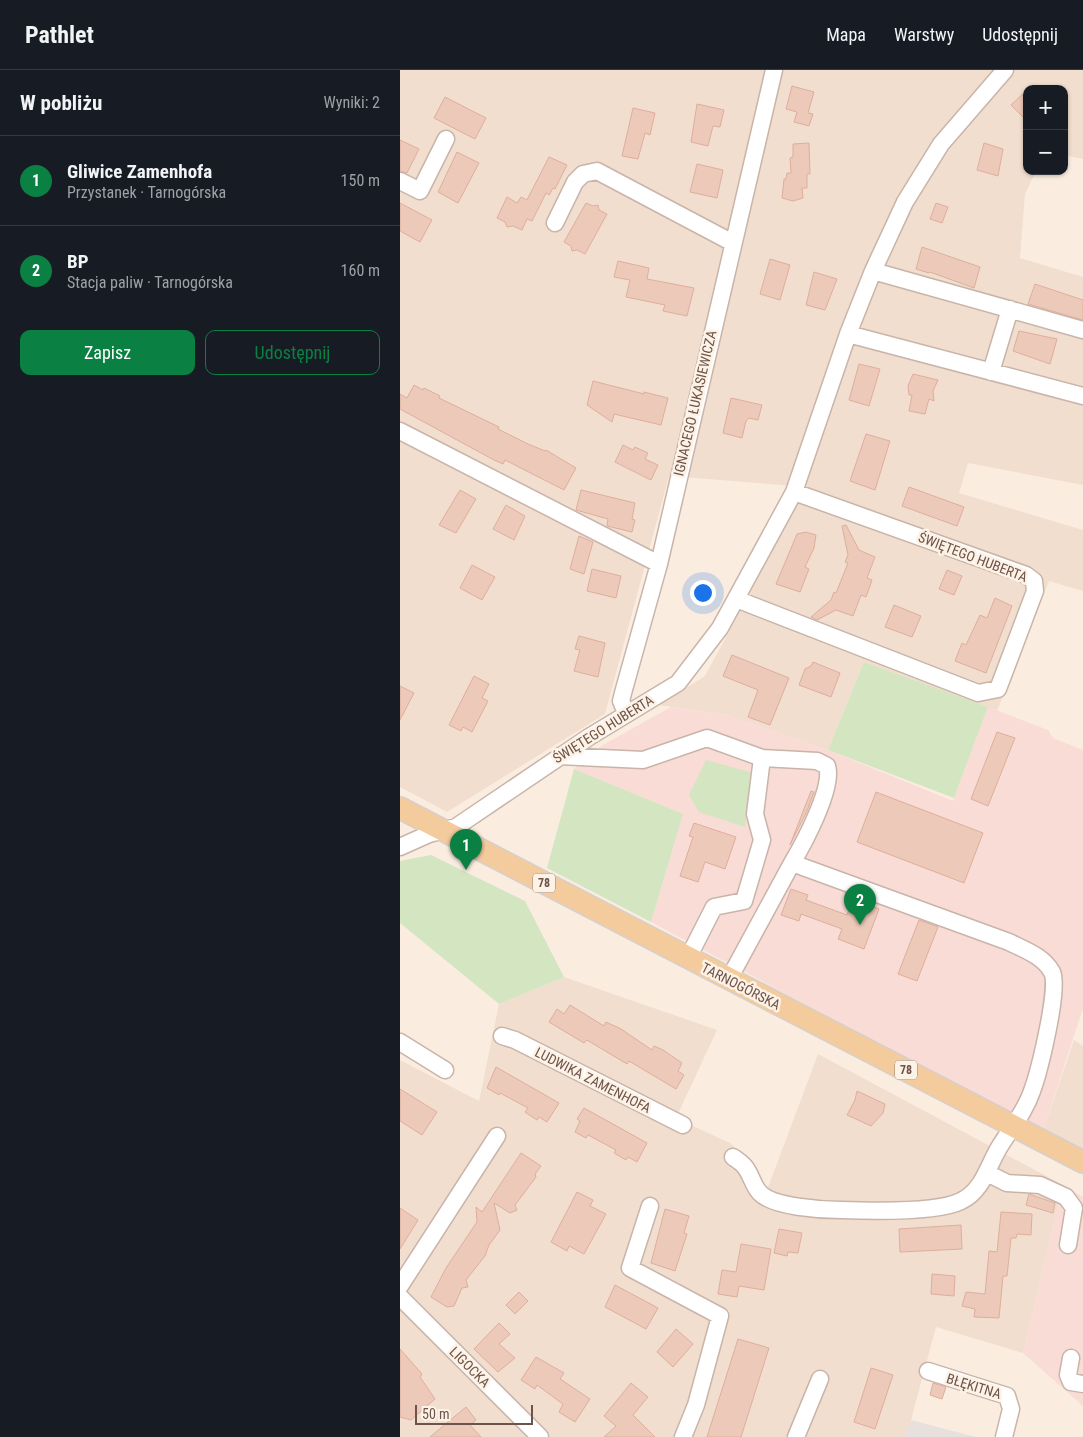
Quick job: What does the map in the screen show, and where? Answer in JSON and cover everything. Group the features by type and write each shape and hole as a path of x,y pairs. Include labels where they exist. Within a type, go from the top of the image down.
{"main road":[{"name":"TARNOGÓRSKA","path":"400,808 1083,1162"}],"street":[{"name":"IGNACEGO ŁUKASIEWICZA","path":"626,713 622,701 623,693 658,564 774,70"},
{"name":"ŚWIĘTEGO HUBERTA","path":"400,847 456,827 559,756 626,713 678,683 720,628 794,492 848,334 873,270 904,202 941,144 1005,70"},
{"path":"400,181 420,191 446,139"},
{"path":"555,223 575,182 583,174 596,171 733,243"},
{"path":"873,270 1083,330"},
{"path":"991,372 1010,309"},
{"path":"848,334 1083,396"},
{"path":"400,431 658,564"},
{"name":"ŚWIĘTEGO HUBERTA","path":"736,599 978,693 998,689 1035,591 1034,581 1026,575 794,492"},
{"path":"559,756 643,760 707,738 762,758 817,761 827,766 830,775 823,796 792,863 729,979"},
{"path":"688,958 714,908 744,901 762,840 755,814 762,758"},
{"path":"733,1157 746,1168 760,1194 776,1202 823,1210 885,1211 950,1206 962,1201 973,1193 987,1173 1000,1147 1022,1115 1032,1091 1049,1019 1054,984 1052,973 1035,955 1009,942 792,863"},
{"name":"LUDWIKA ZAMENHOFA","path":"502,1036 515,1040 683,1126"},
{"path":"400,1042 445,1070"},
{"path":"400,1286 497,1136"},
{"path":"987,1173 1007,1183 1040,1185 1066,1197 1074,1208 1068,1244"},
{"path":"650,1206 630,1268 720,1316 696,1405 683,1437"},
{"name":"LIGOCKA","path":"400,1297 540,1437"},
{"path":"1071,1358 1068,1375 1070,1382 1083,1384"},
{"name":"BŁĘKITNA","path":"928,1371 1007,1396 1011,1408 1004,1437"},
{"path":"796,1437 820,1379"}],"shaded area":[{"path":"400,70 1083,70 1083,159 1068,156 1068,85 1023,85 1023,175 1034,175 1025,194 1020,258 1083,277 1083,485 968,463 959,493 1083,530 1083,591 1049,581 997,711 864,662 828,750 727,715 659,705 705,676 807,487 669,476 605,714 447,812 400,787"},
{"path":"671,707 727,715 828,750 953,801 988,707 1048,730 1053,738 1083,750 1083,1008 1043,1131 651,922 683,814 574,769 603,745"},
{"path":"564,977 717,1030 676,1118 732,1144 767,1190 818,1054 1063,1185 1023,1353 936,1327 911,1420 904,1437 803,1437 828,1375 817,1371 792,1437 400,1437 400,1060 479,1101 499,1004"},
{"path":"1074,1040 1083,1046 1083,1151 1043,1131"},
{"path":"1063,1185 1083,1197 1083,1406 1023,1353"},
{"path":"911,1420 976,1437 904,1437"}],"green space":[{"path":"864,662 988,707 954,798 828,750"},
{"path":"706,760 750,772 752,782 745,827 699,812 689,795"},
{"path":"574,769 683,814 651,922 547,868"},
{"path":"431,855 525,901 564,977 499,1004 400,923 400,861"}],"building":[{"path":"792,86 814,92 808,113 813,114 809,126 794,122 797,112 786,109"},
{"path":"1023,94 1023,117 1011,105"},
{"path":"445,97 486,118 475,139 434,118"},
{"path":"697,104 724,110 720,127 713,126 708,146 691,142"},
{"path":"633,108 655,113 650,135 645,133 638,159 622,156"},
{"path":"400,140 419,149 407,173 400,171"},
{"path":"809,143 810,174 807,174 807,188 802,188 803,198 793,201 782,198 784,179 786,179 787,173 791,173 790,158 793,157 793,144"},
{"path":"984,143 1003,149 998,176 977,170"},
{"path":"457,152 479,163 458,203 438,192"},
{"path":"549,157 567,165 555,189 553,188 549,195 546,193 532,221 527,219 522,230 513,226 507,227 505,222 497,218 507,197 517,203 521,197 527,200"},
{"path":"697,164 723,170 717,198 690,192"},
{"path":"400,203 432,220 420,242 400,231"},
{"path":"586,203 593,206 598,205 599,210 607,214 585,254 577,250 572,251 571,246 564,242"},
{"path":"936,203 948,207 942,223 930,219"},
{"path":"922,247 980,267 974,288 930,272 916,269"},
{"path":"770,259 790,265 780,300 760,294"},
{"path":"618,261 649,268 647,279 694,288 687,316 663,311 665,305 626,297 630,280 614,277"},
{"path":"814,272 837,279 825,310 806,305"},
{"path":"1035,284 1083,300 1083,320 1028,304"},
{"path":"1019,331 1057,339 1050,364 1013,351"},
{"path":"859,364 880,369 869,406 849,400"},
{"path":"913,374 938,380 933,391 934,401 929,399 925,414 909,411 912,395 909,395 908,386"},
{"path":"593,381 668,398 661,425 614,414 612,422 587,405"},
{"path":"414,385 440,396 439,398 499,427 498,429 528,444 546,450 576,468 564,490 505,460 503,464 494,460 400,409 400,394 407,398"},
{"path":"731,398 762,405 758,420 749,418 746,421 742,438 723,433"},
{"path":"866,434 890,441 875,490 850,481"},
{"path":"623,445 633,450 635,447 648,453 645,459 658,465 651,480 615,462"},
{"path":"909,487 964,507 957,526 902,506"},
{"path":"460,490 476,499 456,533 439,525"},
{"path":"581,490 635,503 632,519 635,520 632,532 607,526 608,519 576,510"},
{"path":"506,505 525,516 514,540 493,529"},
{"path":"846,525 859,550 875,557 867,578 872,580 866,597 861,595 853,616 836,610 817,620 811,617 831,600 834,592 836,593 848,563 845,562 848,555 842,526"},
{"path":"806,532 816,535 814,548 805,567 809,569 800,592 776,584 797,534"},
{"path":"579,536 593,542 584,574 570,569"},
{"path":"472,565 495,577 482,600 460,588"},
{"path":"592,569 621,576 616,598 587,591"},
{"path":"947,570 962,576 954,595 939,589"},
{"path":"995,598 1012,606 986,673 955,661 962,643 966,645 980,615 987,618"},
{"path":"894,605 921,616 912,637 885,627"},
{"path":"579,636 605,643 598,677 574,671 580,650 575,649"},
{"path":"732,655 789,678 770,725 748,717 758,690 723,676"},
{"path":"813,662 840,673 831,697 799,685 805,669 811,666"},
{"path":"474,676 489,684 482,698 488,701 472,732 463,727 461,731 449,725"},
{"path":"400,686 414,693 400,720"},
{"path":"997,732 1015,738 988,806 971,799"},
{"path":"811,791 814,792 807,811 790,845"},
{"path":"876,792 983,833 964,883 857,842"},
{"path":"694,823 736,837 725,869 705,862 698,882 680,876 693,837 689,836"},
{"path":"791,889 808,895 806,900 847,915 853,899 879,909 864,949 838,939 842,929 801,914 799,921 781,915"},
{"path":"919,920 938,927 917,981 898,974"},
{"path":"570,1005 604,1026 606,1022 621,1029 652,1050 654,1046 682,1063 678,1071 684,1075 676,1089 629,1061 627,1064 587,1040 584,1043 549,1022 557,1009 564,1014"},
{"path":"496,1067 559,1103 547,1122 539,1117 537,1120 525,1112 528,1108 487,1088"},
{"path":"400,1089 437,1112 422,1135 400,1121"},
{"path":"857,1091 885,1104 883,1113 871,1126 847,1115 855,1100"},
{"path":"584,1108 647,1143 637,1162 628,1157 626,1160 614,1153 616,1150 588,1135 586,1138 575,1132 580,1121 577,1119"},
{"path":"521,1153 541,1166 535,1174 536,1177 515,1205 517,1210 510,1213 494,1203 500,1230 489,1245 485,1256 466,1280 468,1287 462,1288 454,1306 447,1307 431,1297 446,1268 477,1222 476,1207 482,1212"},
{"path":"577,1192 593,1200 590,1206 606,1214 584,1254 569,1246 567,1251 551,1242"},
{"path":"1029,1194 1055,1203 1053,1213 1026,1205"},
{"path":"400,1208 418,1220 400,1249"},
{"path":"665,1209 689,1216 684,1233 687,1234 675,1271 651,1263"},
{"path":"1001,1212 1032,1214 1031,1235 1017,1234 1016,1238 1011,1238 1007,1276 1003,1276 999,1318 974,1317 975,1309 962,1306 966,1292 985,1294 989,1251 997,1252"},
{"path":"961,1225 962,1249 900,1252 899,1229"},
{"path":"779,1229 802,1233 798,1253 788,1252 787,1256 774,1253"},
{"path":"741,1244 771,1249 764,1290 739,1286 737,1297 718,1294 722,1270 736,1272"},
{"path":"932,1274 955,1276 954,1296 931,1294"},
{"path":"615,1285 658,1308 646,1329 605,1307"},
{"path":"519,1292 528,1301 515,1314 506,1305"},
{"path":"499,1323 510,1334 499,1344 515,1358 498,1372 474,1349"},
{"path":"676,1329 693,1344 673,1367 657,1352"},
{"path":"738,1339 769,1348 741,1437 707,1437"},
{"path":"400,1349 422,1374 420,1377 435,1399 411,1420 400,1417"},
{"path":"536,1357 564,1373 560,1379 590,1399 575,1422 559,1412 563,1404 537,1385 535,1389 521,1380"},
{"path":"871,1368 893,1375 875,1429 854,1422"},
{"path":"631,1383 648,1397 633,1415 655,1437 604,1437 616,1426 604,1416"},
{"path":"933,1383 946,1387 942,1399 930,1395"},
{"path":"466,1407 476,1420 470,1425 481,1437 430,1437"}],"place":[{"name":"Gliwice Zamenhofa","path":"466,870"},
{"name":"BP","path":"860,925"}]}
